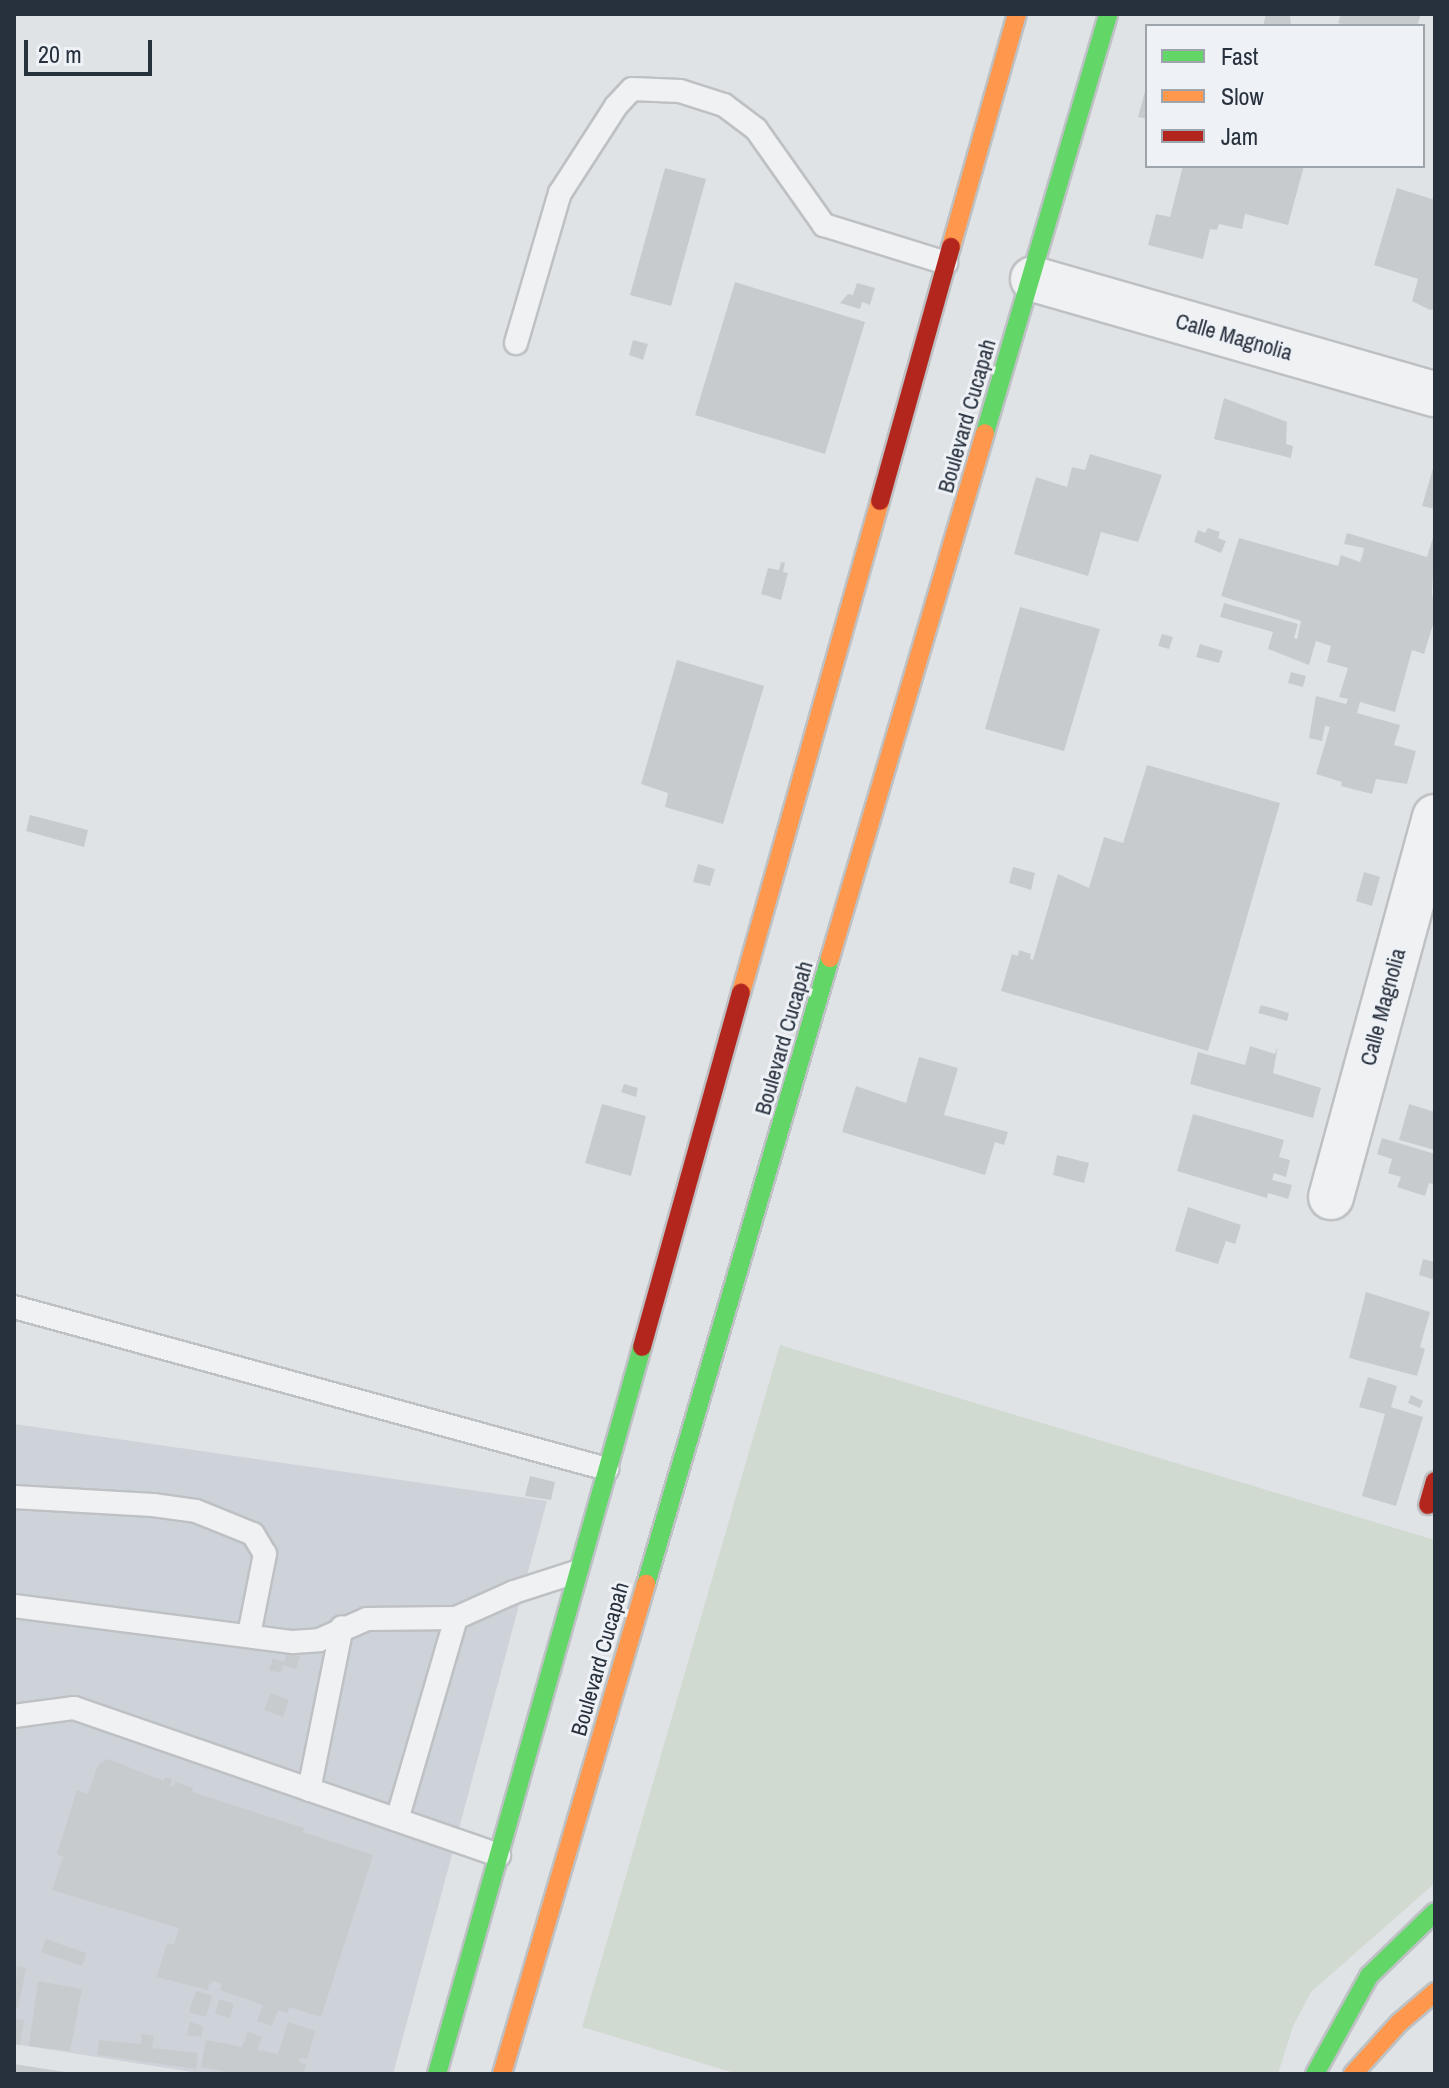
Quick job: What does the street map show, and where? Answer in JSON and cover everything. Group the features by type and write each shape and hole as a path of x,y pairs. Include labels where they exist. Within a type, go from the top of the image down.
{"main road":[{"name":"Boulevard Cucapah","path":"437,2074 1017,14"},
{"name":"Boulevard Cucapah","path":"502,2074 1033,279 1108,14"},
{"path":"1428,1505 1435,1481"},
{"path":"1315,2074 1369,1976 1435,1912"},
{"path":"1353,2074 1399,2023 1435,1992"}],"street":[{"name":"Calle Magnolia","path":"1033,279 1435,394"},
{"name":"Calle Magnolia","path":"1331,1197 1435,817"}],"lane":[{"path":"516,343 560,193 616,106 632,89 680,91 724,105 756,129 824,225 946,263"},
{"path":"14,1307 607,1469"},
{"path":"14,1497 196,1511 253,1534 265,1554 249,1635"},
{"path":"14,1606 293,1642 319,1640 342,1627 367,1619 456,1618 514,1592 576,1572"},
{"path":"397,1820 456,1618"},
{"path":"309,1790 342,1627"},
{"path":"14,1716 74,1708 499,1855"}],"shaded area":[{"path":"780,1345 1435,1540 1435,1883 1311,1992 1293,2026 1278,2074 738,2074 582,2027"},
{"path":"14,1424 547,1501 393,2074 205,2074 14,2044"}],"building":[{"path":"1266,14 1290,14 1291,24 1264,24"},
{"path":"1341,14 1421,14 1418,24 1338,23"},
{"path":"1145,92 1145,119 1138,117"},
{"path":"665,168 706,179 671,306 630,295"},
{"path":"1182,168 1303,168 1288,225 1245,214 1242,229 1219,224 1217,230 1210,229 1203,259 1148,245 1156,214 1170,217"},
{"path":"1397,188 1435,200 1435,309 1430,310 1412,301 1418,279 1374,265"},
{"path":"735,282 865,322 825,454 695,415"},
{"path":"857,283 875,288 870,305 862,302 860,309 840,303 848,294 853,295"},
{"path":"633,340 648,344 643,360 629,355"},
{"path":"1224,398 1287,422 1286,444 1293,446 1291,458 1214,439"},
{"path":"1090,454 1162,475 1138,542 1101,532 1088,576 1014,554 1036,477 1067,487 1072,467 1085,470"},
{"path":"1435,465 1435,509 1422,506"},
{"path":"1208,528 1220,532 1218,538 1226,541 1221,553 1194,542 1198,530 1205,533"},
{"path":"1435,531 1432,592 1435,618 1424,654 1412,650 1395,712 1360,702 1357,713 1400,725 1394,745 1416,751 1407,784 1376,779 1372,794 1341,786 1342,782 1316,774 1330,727 1325,726 1322,741 1309,738 1316,696 1346,704 1348,699 1339,697 1348,668 1327,662 1331,646 1316,641 1309,665 1268,649 1273,632 1220,617 1224,603 1298,624 1294,638 1297,639 1301,621 1221,596 1239,538 1338,566 1341,555 1360,562 1362,557 1364,548 1344,544 1347,533 1427,557"},
{"path":"781,562 785,563 783,572 788,573 781,600 761,594 768,568 779,570"},
{"path":"1020,607 1100,629 1064,751 985,729"},
{"path":"1162,634 1173,637 1169,649 1158,646"},
{"path":"1200,644 1223,651 1219,663 1196,657"},
{"path":"677,660 764,686 723,824 665,807 668,793 641,784"},
{"path":"1291,672 1306,676 1303,687 1288,683"},
{"path":"1147,765 1280,803 1208,1051 1001,991 1012,954 1018,956 1019,950 1031,954 1030,959 1033,960 1058,874 1089,888 1104,837 1123,843"},
{"path":"30,815 88,830 84,847 26,831"},
{"path":"698,864 715,869 710,886 693,882"},
{"path":"1013,867 1035,873 1031,890 1009,883"},
{"path":"1364,872 1380,877 1372,906 1356,901"},
{"path":"1261,1005 1289,1013 1287,1021 1258,1013"},
{"path":"1278,1045 1273,1073 1321,1088 1313,1118 1190,1084 1198,1052 1245,1065 1250,1046 1275,1054"},
{"path":"919,1057 958,1068 944,1115 1008,1132 1004,1145 995,1142 985,1175 842,1132 856,1086 906,1103"},
{"path":"624,1084 638,1088 636,1097 621,1092"},
{"path":"602,1104 646,1116 631,1176 585,1163"},
{"path":"1409,1104 1435,1112 1435,1150 1399,1140"},
{"path":"1193,1114 1284,1140 1279,1157 1290,1160 1286,1177 1274,1173 1272,1180 1292,1185 1288,1199 1268,1193 1267,1198 1177,1171"},
{"path":"1382,1138 1435,1154 1435,1185 1429,1183 1425,1196 1397,1187 1401,1177 1388,1173 1392,1159 1377,1154"},
{"path":"1057,1155 1089,1163 1084,1183 1053,1175"},
{"path":"1188,1207 1241,1225 1235,1244 1226,1241 1218,1264 1175,1251"},
{"path":"1423,1259 1435,1262 1435,1280 1419,1275"},
{"path":"1366,1292 1430,1312 1420,1347 1425,1349 1417,1376 1349,1358"},
{"path":"1368,1377 1397,1386 1391,1407 1423,1417 1396,1506 1362,1496 1385,1414 1359,1407"},
{"path":"1411,1395 1423,1401 1420,1408 1408,1403"},
{"path":"530,1476 555,1482 551,1500 525,1496"},
{"path":"287,1653 300,1656 296,1669 283,1665 281,1673 269,1670 273,1658 284,1662"},
{"path":"271,1693 289,1700 283,1717 264,1710"},
{"path":"108,1759 164,1781 165,1777 172,1779 170,1785 174,1787 175,1782 193,1788 192,1792 304,1828 303,1832 373,1855 321,2017 289,2007 287,2013 278,2010 272,2026 257,2021 263,2005 220,1990 222,1984 214,1981 209,1984 208,1990 157,1977 167,1943 174,1945 179,1928 52,1890 63,1857 57,1854 77,1790 88,1794 98,1765"},
{"path":"46,1939 86,1953 82,1966 41,1952"},
{"path":"17,1966 26,1968 18,2009 14,2008"},
{"path":"38,1981 82,1989 70,2051 29,2046"},
{"path":"196,1991 212,1996 206,2017 189,2012"},
{"path":"219,1999 234,2004 230,2018 215,2014"},
{"path":"14,2019 24,2020 20,2045 14,2044"},
{"path":"190,2022 203,2026 201,2037 187,2035"},
{"path":"288,2022 315,2031 307,2059 300,2058 299,2062 306,2065 303,2074 238,2074 201,2067 206,2040 242,2047 248,2032 262,2037 257,2050 278,2054"},
{"path":"142,2034 154,2036 152,2048 198,2053 196,2069 97,2055 99,2040 141,2044"},
{"path":"14,2064 65,2072 65,2074 14,2074"}],"traffic: fast":[{"path":"985,433 1108,14"},
{"path":"646,1584 830,958"},
{"path":"437,2074 642,1347"},
{"path":"1315,2074 1369,1976 1435,1912"}],"traffic: slow":[{"path":"951,247 1017,14"},
{"path":"830,958 985,433"},
{"path":"741,993 880,501"},
{"path":"502,2074 646,1584"},
{"path":"1353,2074 1399,2023 1435,1992"}],"traffic: jam":[{"path":"880,501 951,247"},
{"path":"642,1347 741,993"},
{"path":"1428,1505 1435,1481"}]}
